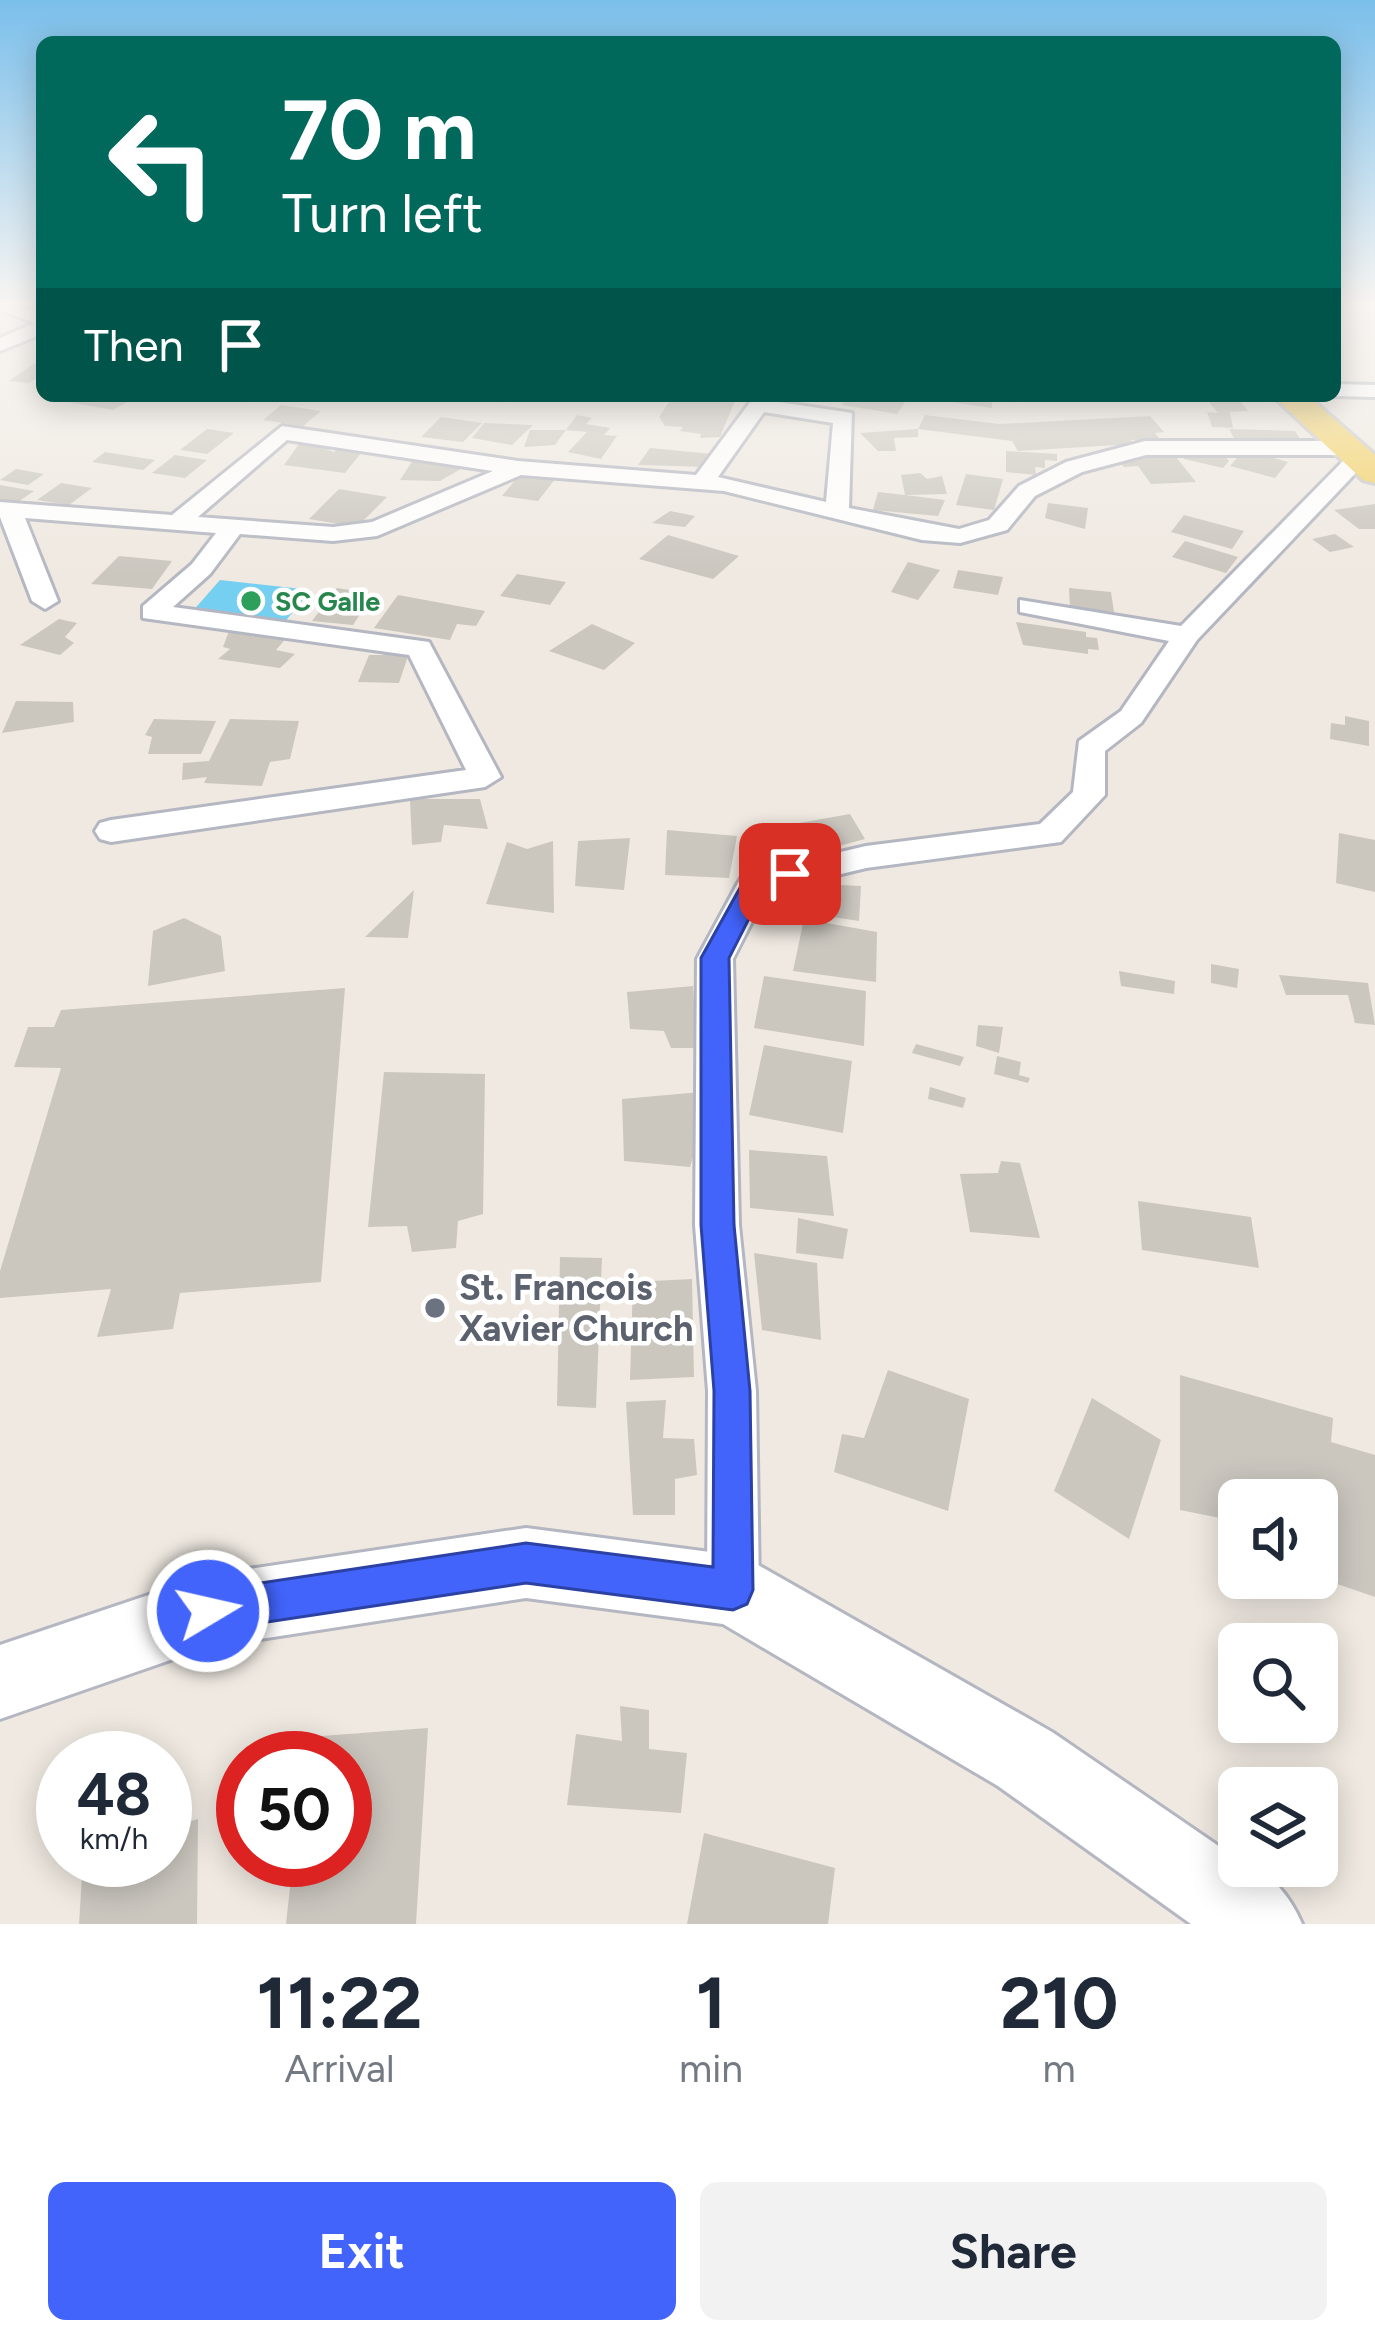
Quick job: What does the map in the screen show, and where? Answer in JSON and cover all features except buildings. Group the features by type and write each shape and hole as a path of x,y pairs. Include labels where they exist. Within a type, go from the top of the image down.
{"main road":[{"path":"1296,402 1359,460"},
{"path":"0,1682 208,1611 526,1563 733,1590 1025,1759 1262,1924"}],"street":[{"path":"702,483 758,405 844,418 837,512"},
{"path":"181,519 282,433 518,468 782,494 837,512 960,536 998,525 1028,491 1074,467 1145,448 1359,460"},
{"path":"733,1590 732,1391 717,1225 715,958 755,883 866,857 1049,834 1089,795 1090,748 1131,717 1187,635 1359,460"},
{"path":"45,601 5,509 333,534 377,529 518,468"},
{"path":"111,831 484,777 419,648 152,612 201,569 235,525"},
{"path":"1029,606 1114,626 1187,635"}],"water":[{"name":"SC Galle","path":"220,580 311,590 283,624 191,613"}],"place":[{"name":"SC Galle","path":"251,601"},
{"name":"St. Francois Xavier Church","path":"435,1308"}],"route":[{"path":"208,1611 526,1563 733,1590 732,1391 717,1225 715,958 755,883 790,874"}]}
